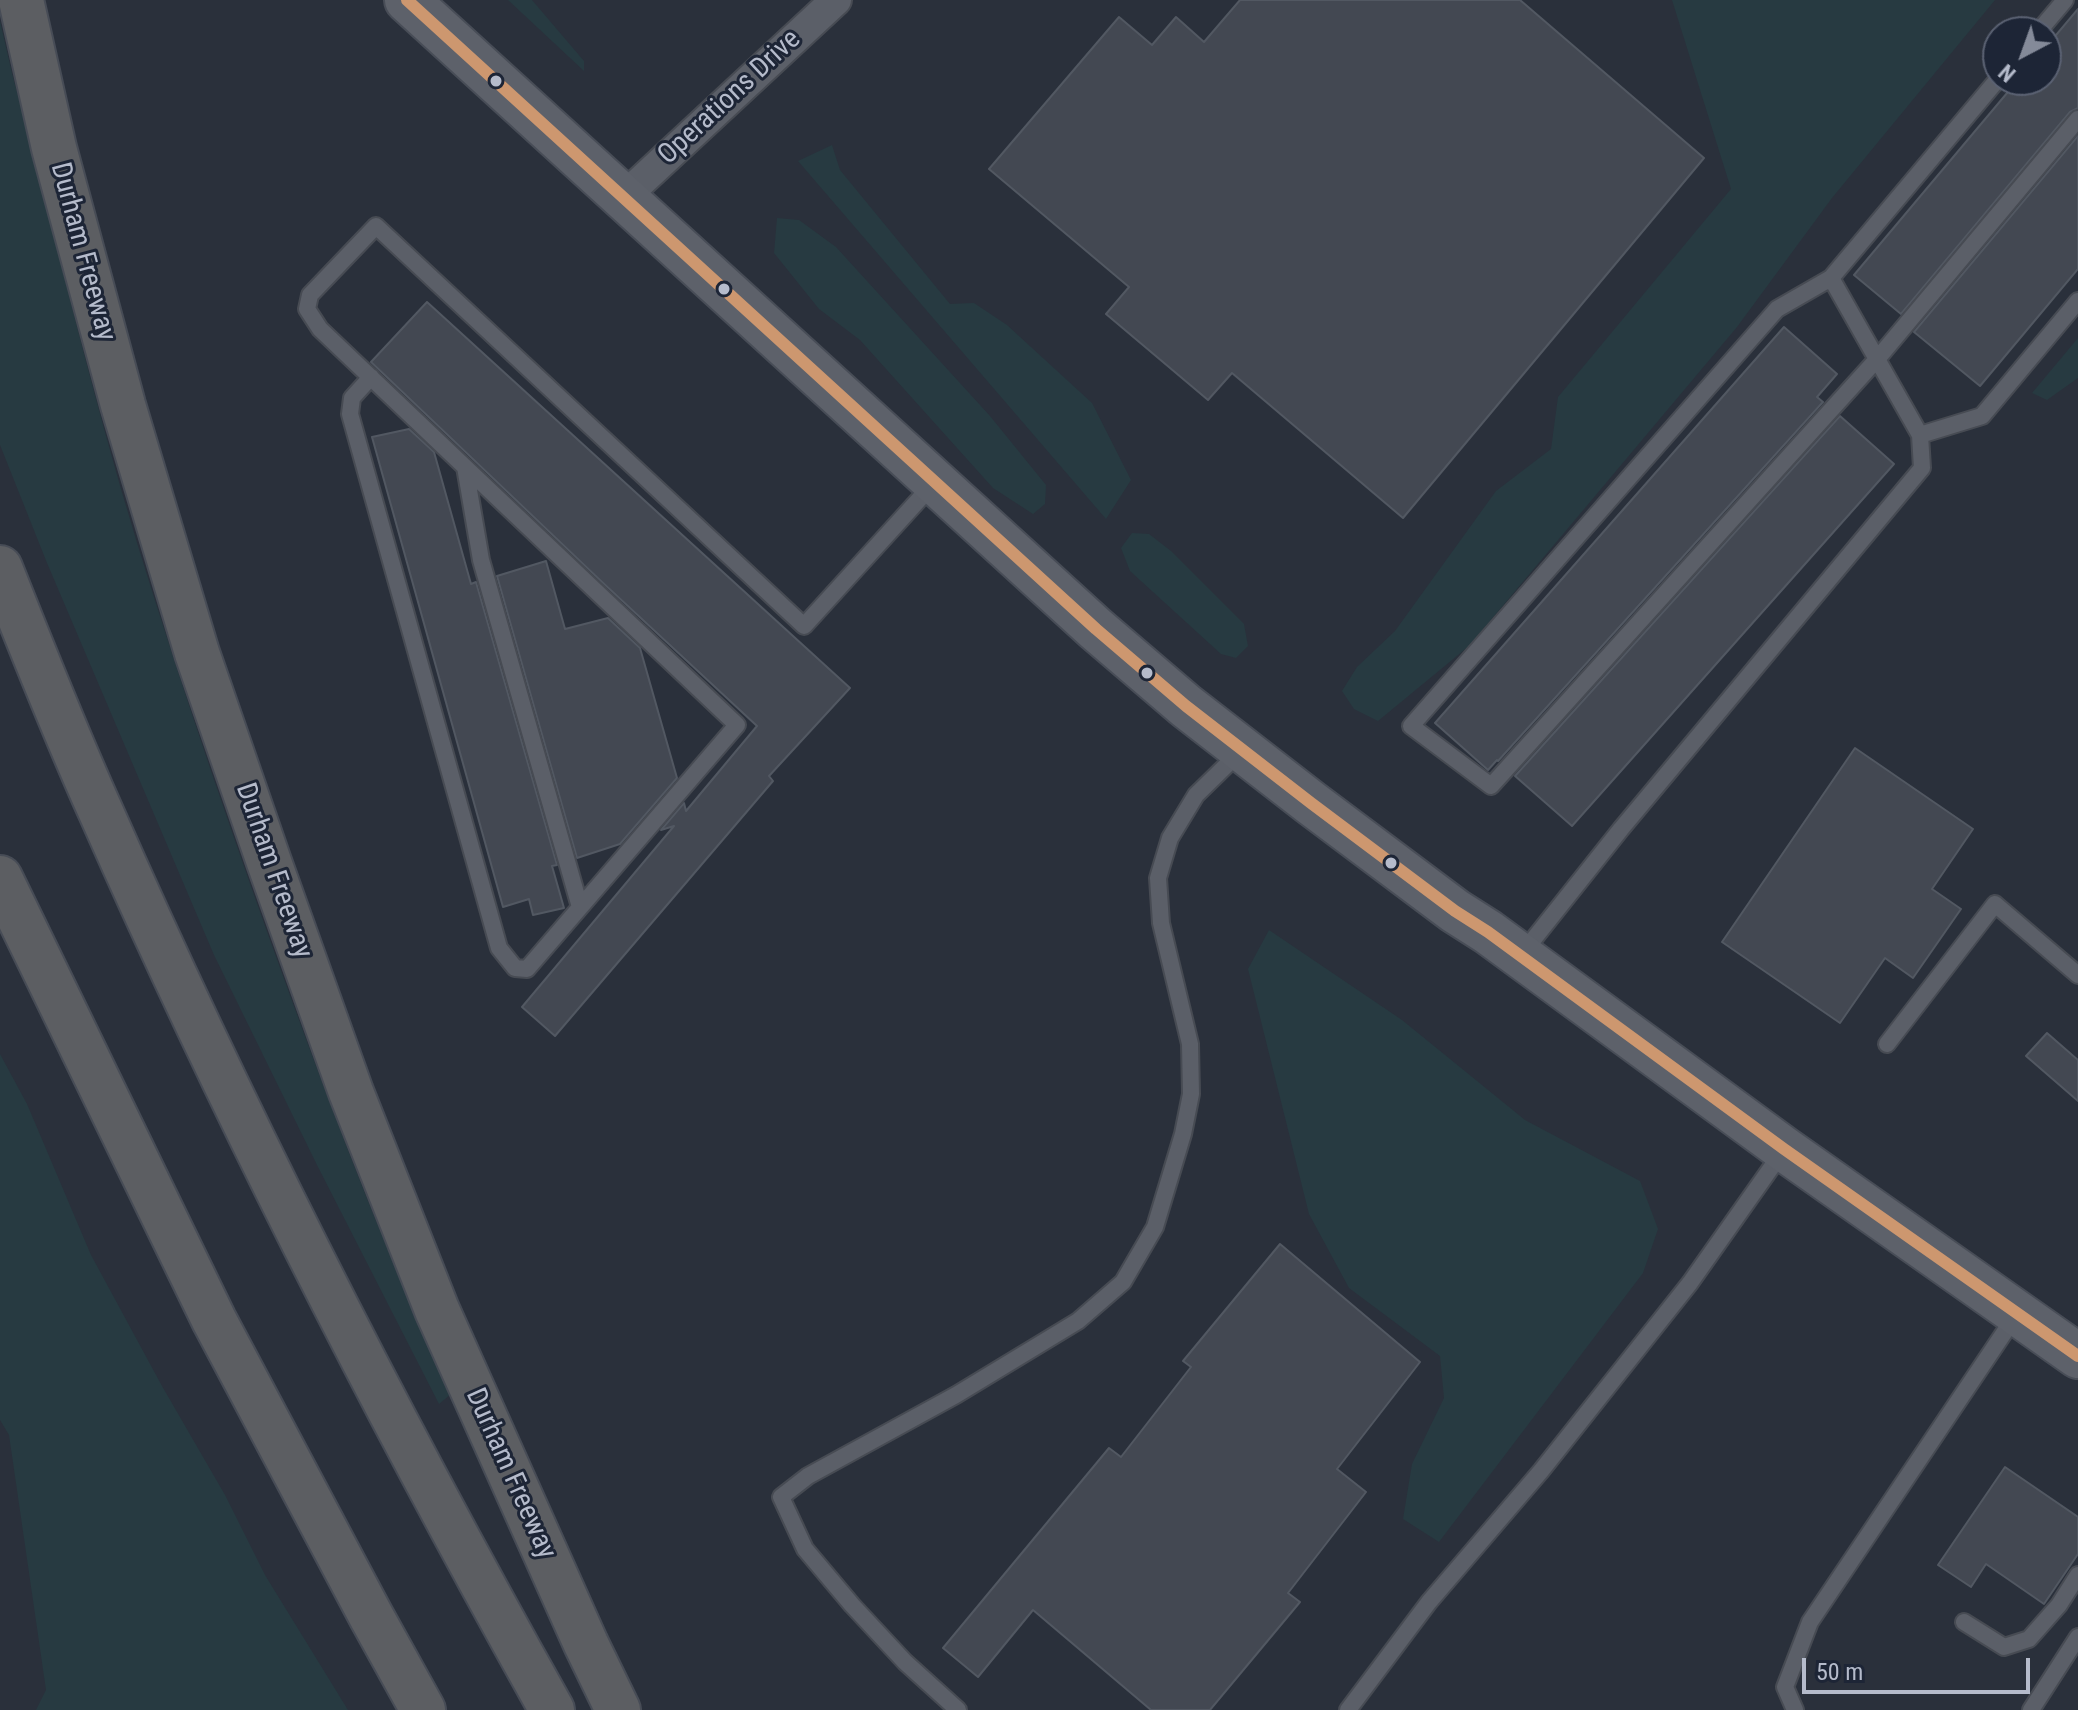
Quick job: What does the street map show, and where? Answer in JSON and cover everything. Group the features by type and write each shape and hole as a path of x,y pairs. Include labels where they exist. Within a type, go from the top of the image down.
{"highway":[{"name":"Durham Freeway","path":"21,0 54,148 123,405 197,653 274,876 351,1092 437,1310 618,1710"},
{"path":"0,568 99,809 213,1056 422,1470 552,1710"},
{"path":"0,878 214,1320 423,1710"}],"main road":[{"path":"407,0 1096,629 1186,706 1455,911 1784,1149 2078,1356"}],"street":[{"name":"Operations Drive","path":"624,197 836,0"}],"lane":[{"path":"2052,16 2065,0"},
{"path":"1984,96 1831,278 1777,309 1411,726 1491,786 1878,358 2078,119"},
{"path":"371,377 352,398 350,414 499,948 515,968 527,969 737,725 371,377 320,329 307,309 310,295 376,226 804,626 935,482"},
{"path":"1520,956 1621,829 1922,468 1920,435 1831,278"},
{"path":"1920,435 1982,416 2078,301"},
{"path":"465,467 481,560 580,907"},
{"path":"958,1710 905,1662 805,1549 781,1497 808,1476 956,1395 1078,1321 1123,1282 1155,1227 1183,1134 1191,1094 1190,1044 1161,923 1158,878 1170,838 1196,795 1243,750"},
{"path":"1887,1044 1995,904 2078,975"},
{"path":"1348,1710 1429,1602 1541,1471 1690,1283 1784,1149"},
{"path":"1795,1710 1785,1687 1810,1622 2017,1314"},
{"path":"1964,1622 2004,1647 2029,1639 2059,1605 2078,1575"},
{"path":"2031,1710 2078,1637"}],"shaded area":[{"path":"508,0 532,0 584,61 584,71"},
{"path":"1672,0 1995,0 1832,198 1737,327 1469,646 1378,721 1354,709 1342,691 1357,667 1395,631 1496,491 1551,449 1558,397 1731,189"},
{"path":"0,21 88,369 156,603 231,830 309,1048 387,1247 451,1394 439,1404 214,955 0,445"},
{"path":"832,145 840,170 950,304 974,303 1007,325 1092,403 1131,480 1106,519 798,161"},
{"path":"777,218 799,220 836,247 990,416 1046,485 1045,504 1033,514 993,488 860,340 819,309 774,253"},
{"path":"2078,338 2078,378 2047,400 2032,393"},
{"path":"1132,533 1149,534 1171,551 1244,624 1248,646 1236,658 1221,654 1130,571 1121,548"},
{"path":"1269,930 1402,1020 1525,1120 1640,1181 1658,1229 1643,1273 1439,1542 1403,1519 1412,1464 1444,1398 1440,1356 1349,1288 1309,1214 1248,969"},
{"path":"0,1054 27,1104 91,1255 225,1495 265,1575 348,1710 36,1710 46,1690 9,1435 0,1420"}],"building":[{"path":"1240,0 1520,0 1704,158 1403,518 1232,373 1208,400 1106,314 1129,287 989,169 1119,17 1152,45 1176,17 1204,42"},
{"path":"2078,9 2078,108 2070,112 1901,314 1854,275 2005,96 2062,96 2062,28"},
{"path":"2078,136 2078,269 1980,386 1914,332"},
{"path":"427,302 850,688 769,776 773,781 555,1036 522,1007 674,826 661,830 684,803 686,811 757,726 371,362"},
{"path":"1784,327 1837,374 1817,397 1823,402 1488,770 1435,723"},
{"path":"1840,416 1894,464 1572,826 1515,776"},
{"path":"409,429 434,452 471,584 476,582 557,865 552,866 564,908 533,915 529,899 503,907 372,437"},
{"path":"546,561 565,629 608,618 640,648 677,778 620,844 577,858 497,576"},
{"path":"1855,748 1973,829 1932,889 1961,909 1913,978 1885,958 1840,1023 1722,942"},
{"path":"2047,1033 2078,1060 2078,1101 2026,1056"},
{"path":"1280,1244 1420,1362 1337,1469 1366,1492 1288,1593 1300,1602 1210,1710 1151,1710 1033,1610 978,1677 943,1648 1109,1448 1121,1457 1191,1367 1183,1361"},
{"path":"2005,1467 2078,1517 2078,1554 2044,1604 1986,1564 1971,1587 1938,1565"}],"transit line":[{"path":"407,0 1096,629 1186,706 1455,911 1784,1149 2078,1356"}]}
